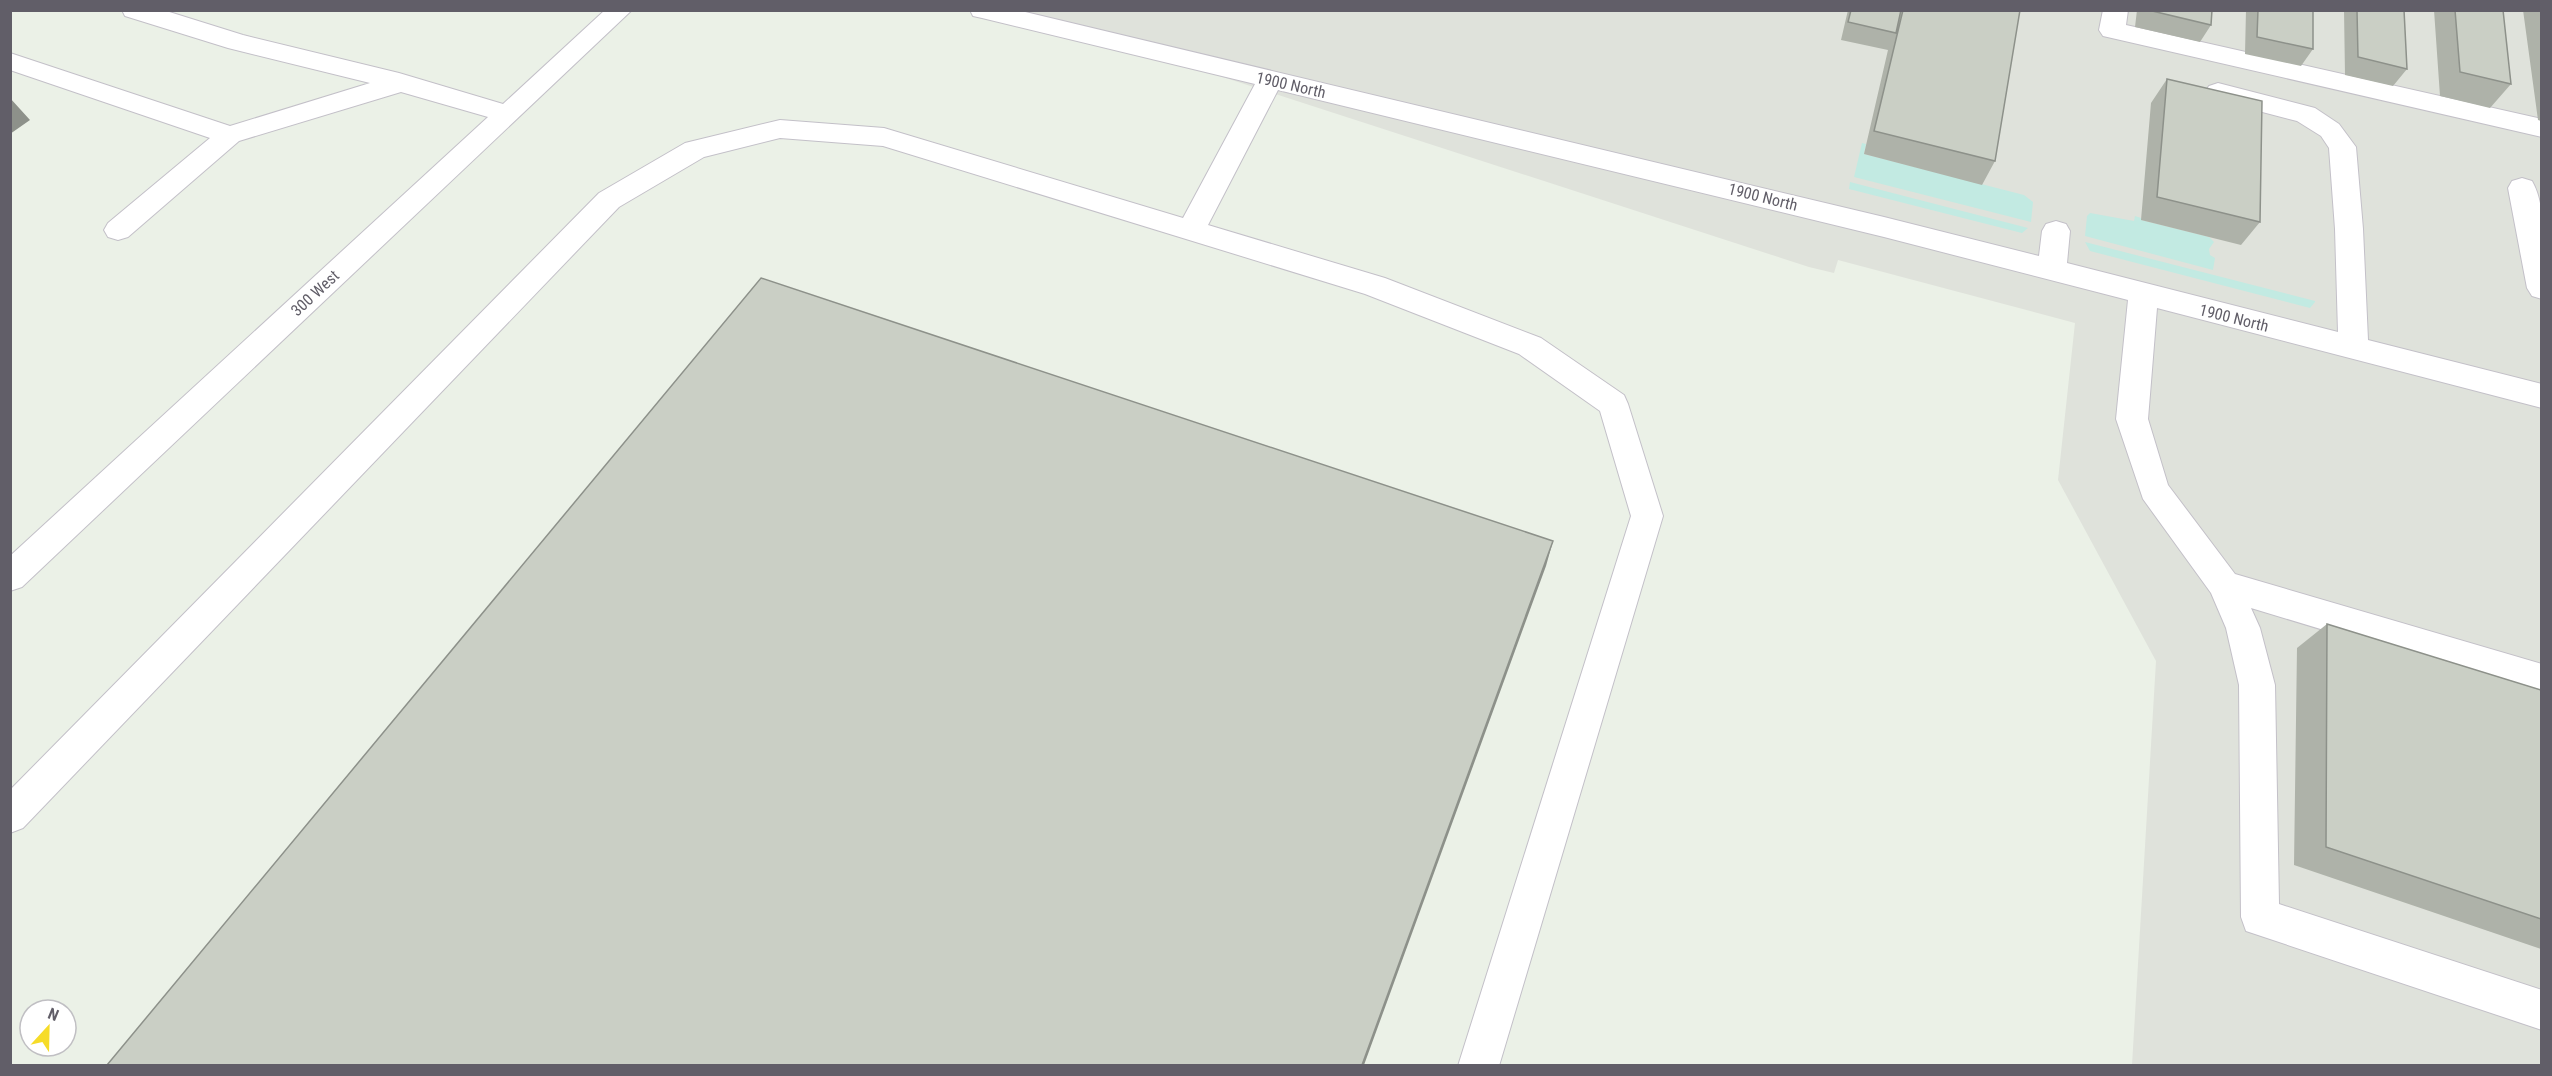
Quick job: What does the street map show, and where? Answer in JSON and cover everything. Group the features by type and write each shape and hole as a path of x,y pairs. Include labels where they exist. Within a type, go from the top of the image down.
{"street":[{"path":"134,10 237,42 401,83 507,114"},
{"name":"300 West","path":"10,577 620,10"},
{"name":"1900 North","path":"982,10 1698,181 2541,396"},
{"path":"2116,10 2112,30 2541,128"},
{"path":"10,62 230,135"},
{"path":"1191,230 1270,80"},
{"path":"117,230 230,135 401,83"},
{"path":"2199,88 2306,114 2330,130 2342,147 2349,229 2353,348"},
{"path":"10,816 609,201 695,150 780,129 884,137 1375,286 1530,346 1613,404 1647,516 1478,1065"},
{"path":"2522,188 2541,288"},
{"path":"2052,270 2056,231"},
{"path":"2142,295 2132,419 2154,490 2224,585 2243,628 2257,686 2260,917 2541,1010"},
{"path":"2224,585 2541,680"}],"shaded area":[{"path":"982,11 2541,11 2541,1065 2132,1065 2156,661 2058,480 2075,323 1838,260 1834,273 1809,267 1118,43"},
{"path":"1862,143 1866,144 1864,154 2024,195 2033,202 2031,222 1854,177"},
{"path":"1850,182 2028,228 2022,233 1849,189"},
{"path":"2090,213 2134,221 2135,216 2141,220 2209,237 2214,242 2209,249 2210,255 2215,258 2213,270 2085,236 2087,216"},
{"path":"2085,242 2315,302 2310,308 2090,251"}],"building":[{"path":"1851,10 1901,10 1896,33 1848,22"},
{"path":"1903,10 2020,10 1995,161 1874,131"},
{"path":"2148,10 2212,10 2211,25"},
{"path":"2258,10 2313,10 2313,49 2257,37"},
{"path":"2357,10 2404,10 2407,69 2358,57"},
{"path":"2455,10 2503,10 2511,84 2460,72"},
{"path":"2167,79 2262,101 2260,222 2157,197"},
{"path":"761,278 1553,541 1362,1065 107,1065"},
{"path":"2327,624 2541,690 2541,919 2326,847"}]}
